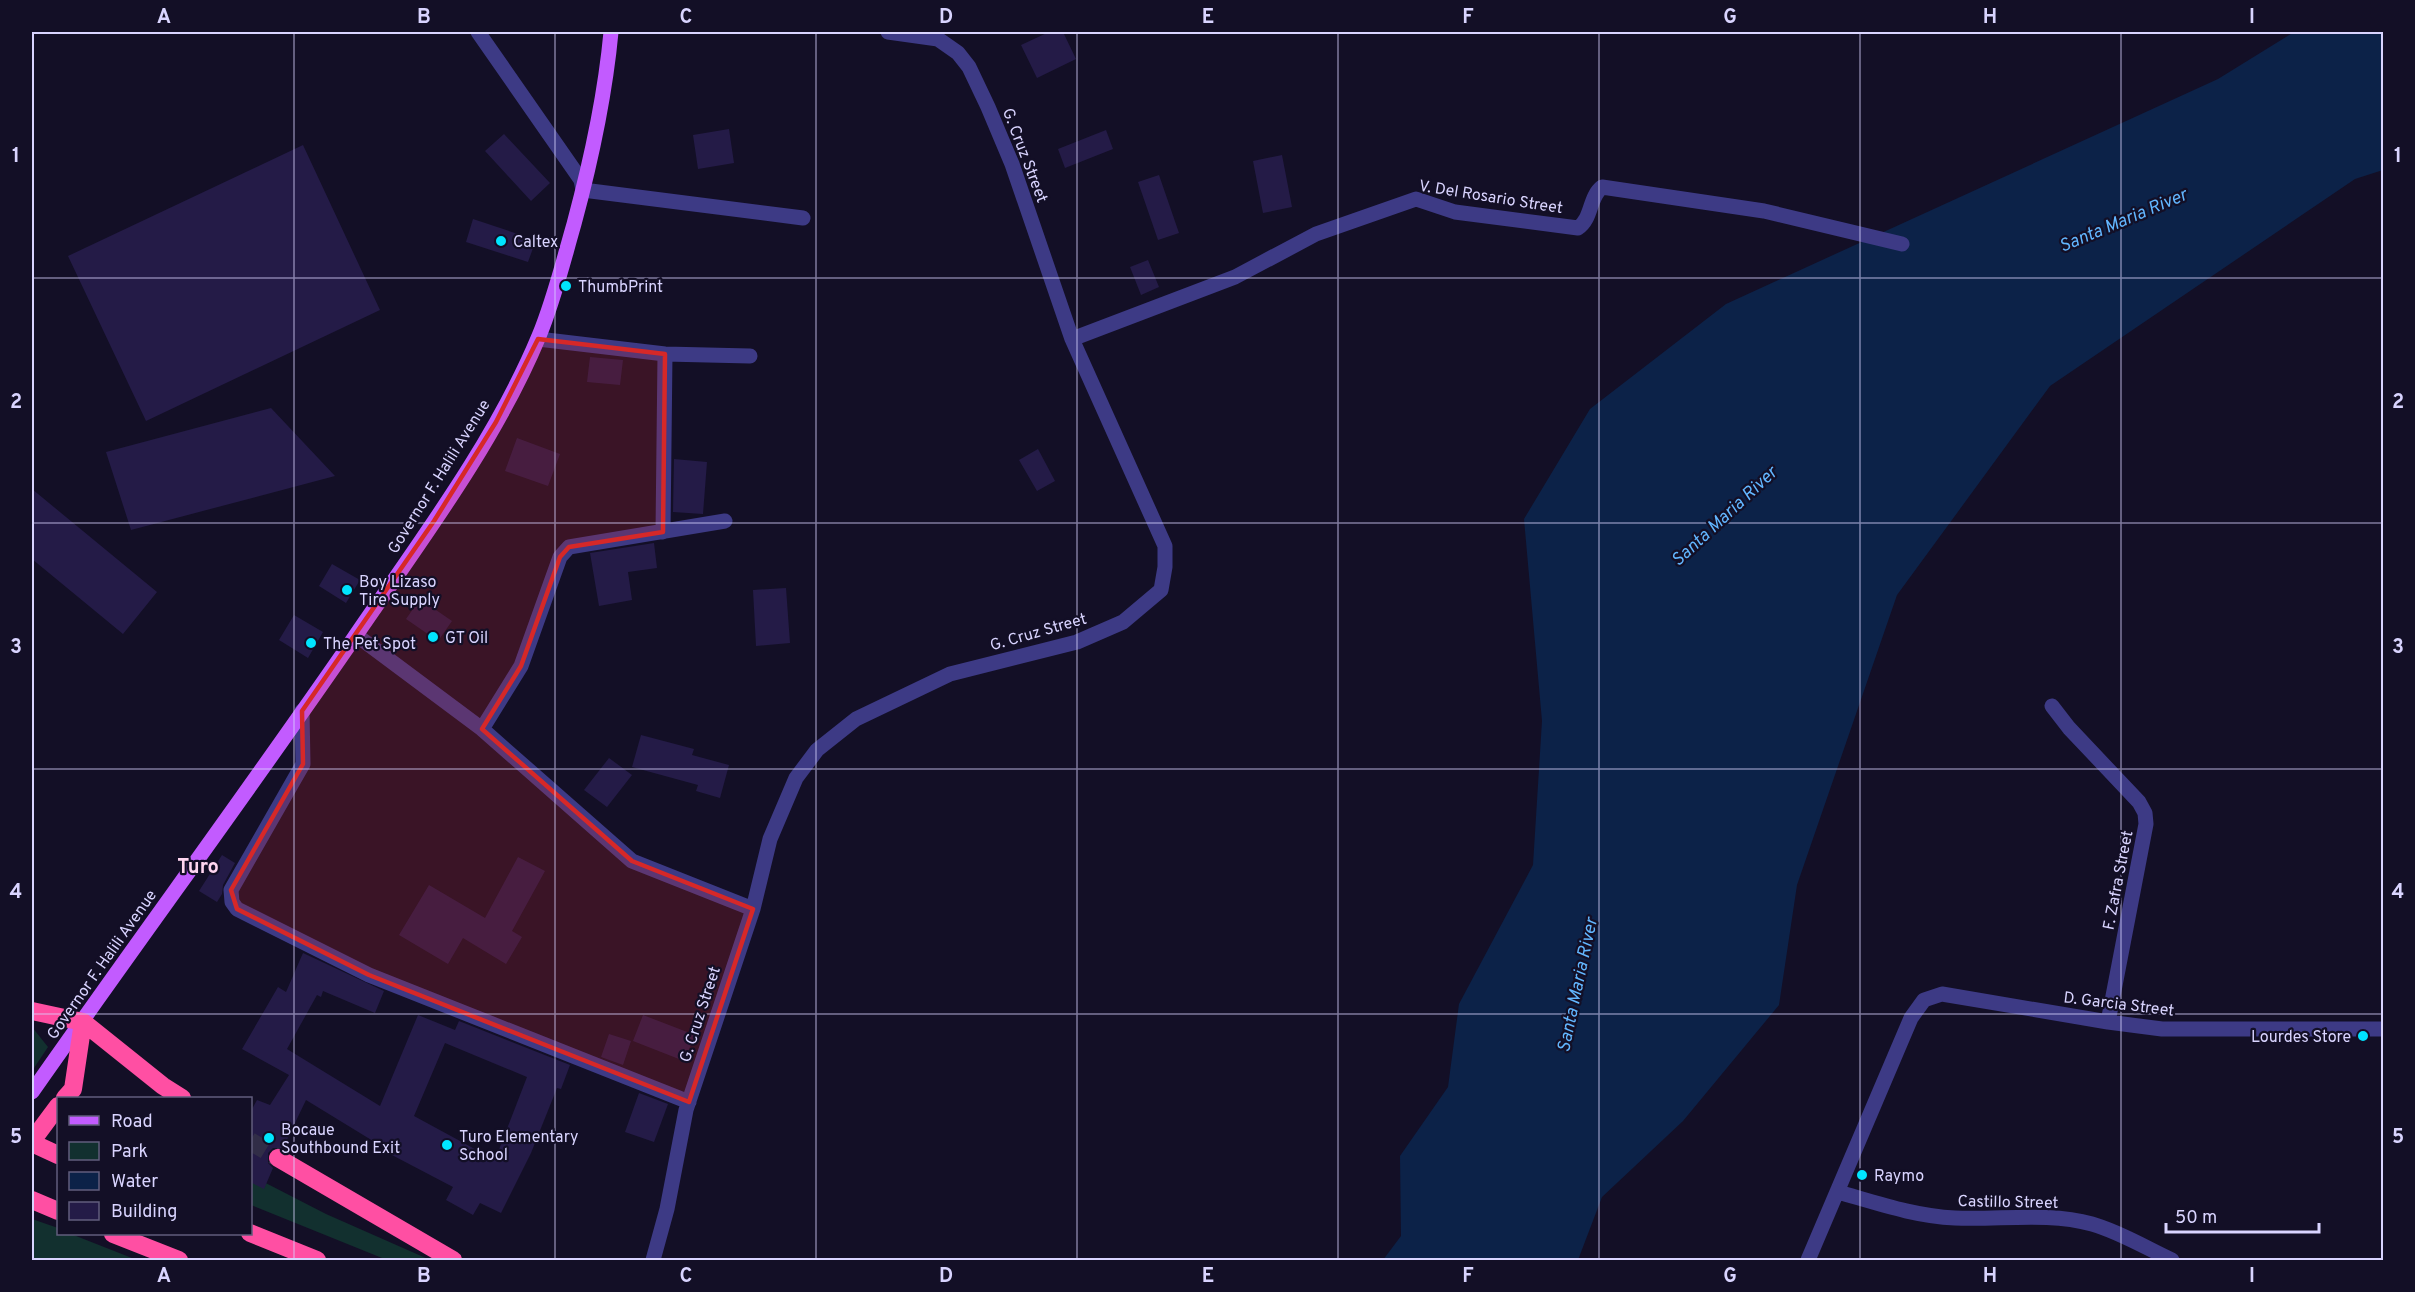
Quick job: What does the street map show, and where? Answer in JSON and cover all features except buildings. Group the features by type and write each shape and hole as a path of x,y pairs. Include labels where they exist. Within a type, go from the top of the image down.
{"highway":[{"path":"32,1011 83,1022 163,1086 180,1097"},
{"path":"66,1097 73,1089 83,1022"},
{"path":"57,1107 35,1137 57,1154"},
{"path":"278,1158 453,1260"},
{"path":"32,1200 57,1211"},
{"path":"252,1234 317,1260"},
{"path":"118,1235 179,1260"}],"main road":[{"name":"Governor F. Halili Avenue","path":"32,1092 356,635 434,521 496,422 538,339 554,296 584,190 606,82 611,32"}],"street":[{"path":"478,32 581,180 584,190 803,218"},
{"name":"G. Cruz Street","path":"653,1260 668,1209 688,1102 753,909 770,839 796,778 817,750 856,719 950,674 1086,638 1123,622 1161,590 1165,567 1165,546 1072,339 1012,164 969,67 958,53 938,39 888,32"},
{"name":"V. Del Rosario Street","path":"1072,339 1235,277 1316,234 1416,199 1455,212 1578,228 1583,225 1597,192 1602,187 1764,211 1902,244"},
{"path":"538,339 665,354 750,356"},
{"path":"663,532 665,354"},
{"path":"482,729 521,666 560,557 569,547 725,521"},
{"path":"356,635 482,729 632,861 753,909"},
{"name":"F. Zafra Street","path":"2052,706 2069,728 2139,802 2145,813 2146,824 2108,1023"},
{"path":"302,711 303,764 231,890 232,902 237,909 369,975 688,1102"},
{"name":"D. Garcia Street","path":"1838,1192 1911,1018 1924,1000 1942,994 2108,1023 2162,1029 2384,1029"},
{"path":"1808,1260 1838,1192"},
{"name":"Castillo Street","path":"1838,1192 1920,1214 1953,1218 2058,1218 2092,1224 2172,1260"}],"highlighted area":[{"path":"538,339 665,354 663,532 569,547 560,557 521,666 482,729 632,861 753,909 689,1102 369,975 237,909 231,890 303,764 302,711 434,521 496,422"}],"green space":[{"path":"32,1027 48,1047 32,1071"},
{"path":"252,1176 326,1214 428,1259 387,1260 252,1205"},
{"path":"32,1219 57,1228 57,1235 74,1235 137,1260 32,1260"}],"water":[{"name":"Santa Maria River","path":"2294,32 2383,32 2383,170 2355,179 2050,386 1897,595 1797,885 1779,1005 1683,1121 1602,1197 1578,1260 1383,1260 1401,1236 1400,1156 1448,1087 1459,1004 1533,865 1542,721 1524,519 1590,409 1726,304 2218,79"}],"tunnel":[{"path":"252,1142 278,1158"}],"place":[{"name":"Caltex","path":"501,241"},
{"name":"ThumbPrint","path":"566,286"},
{"name":"Boy Lizaso Tire Supply","path":"347,590"},
{"name":"GT Oil","path":"433,637"},
{"name":"The Pet Spot","path":"311,643"},
{"name":"Lourdes Store","path":"2363,1036"},
{"name":"Bocaue Southbound Exit","path":"269,1138"},
{"name":"Turo Elementary School","path":"447,1145"},
{"name":"Raymo","path":"1862,1175"}],"district":[{"name":"Turo","path":"198,866"}]}
